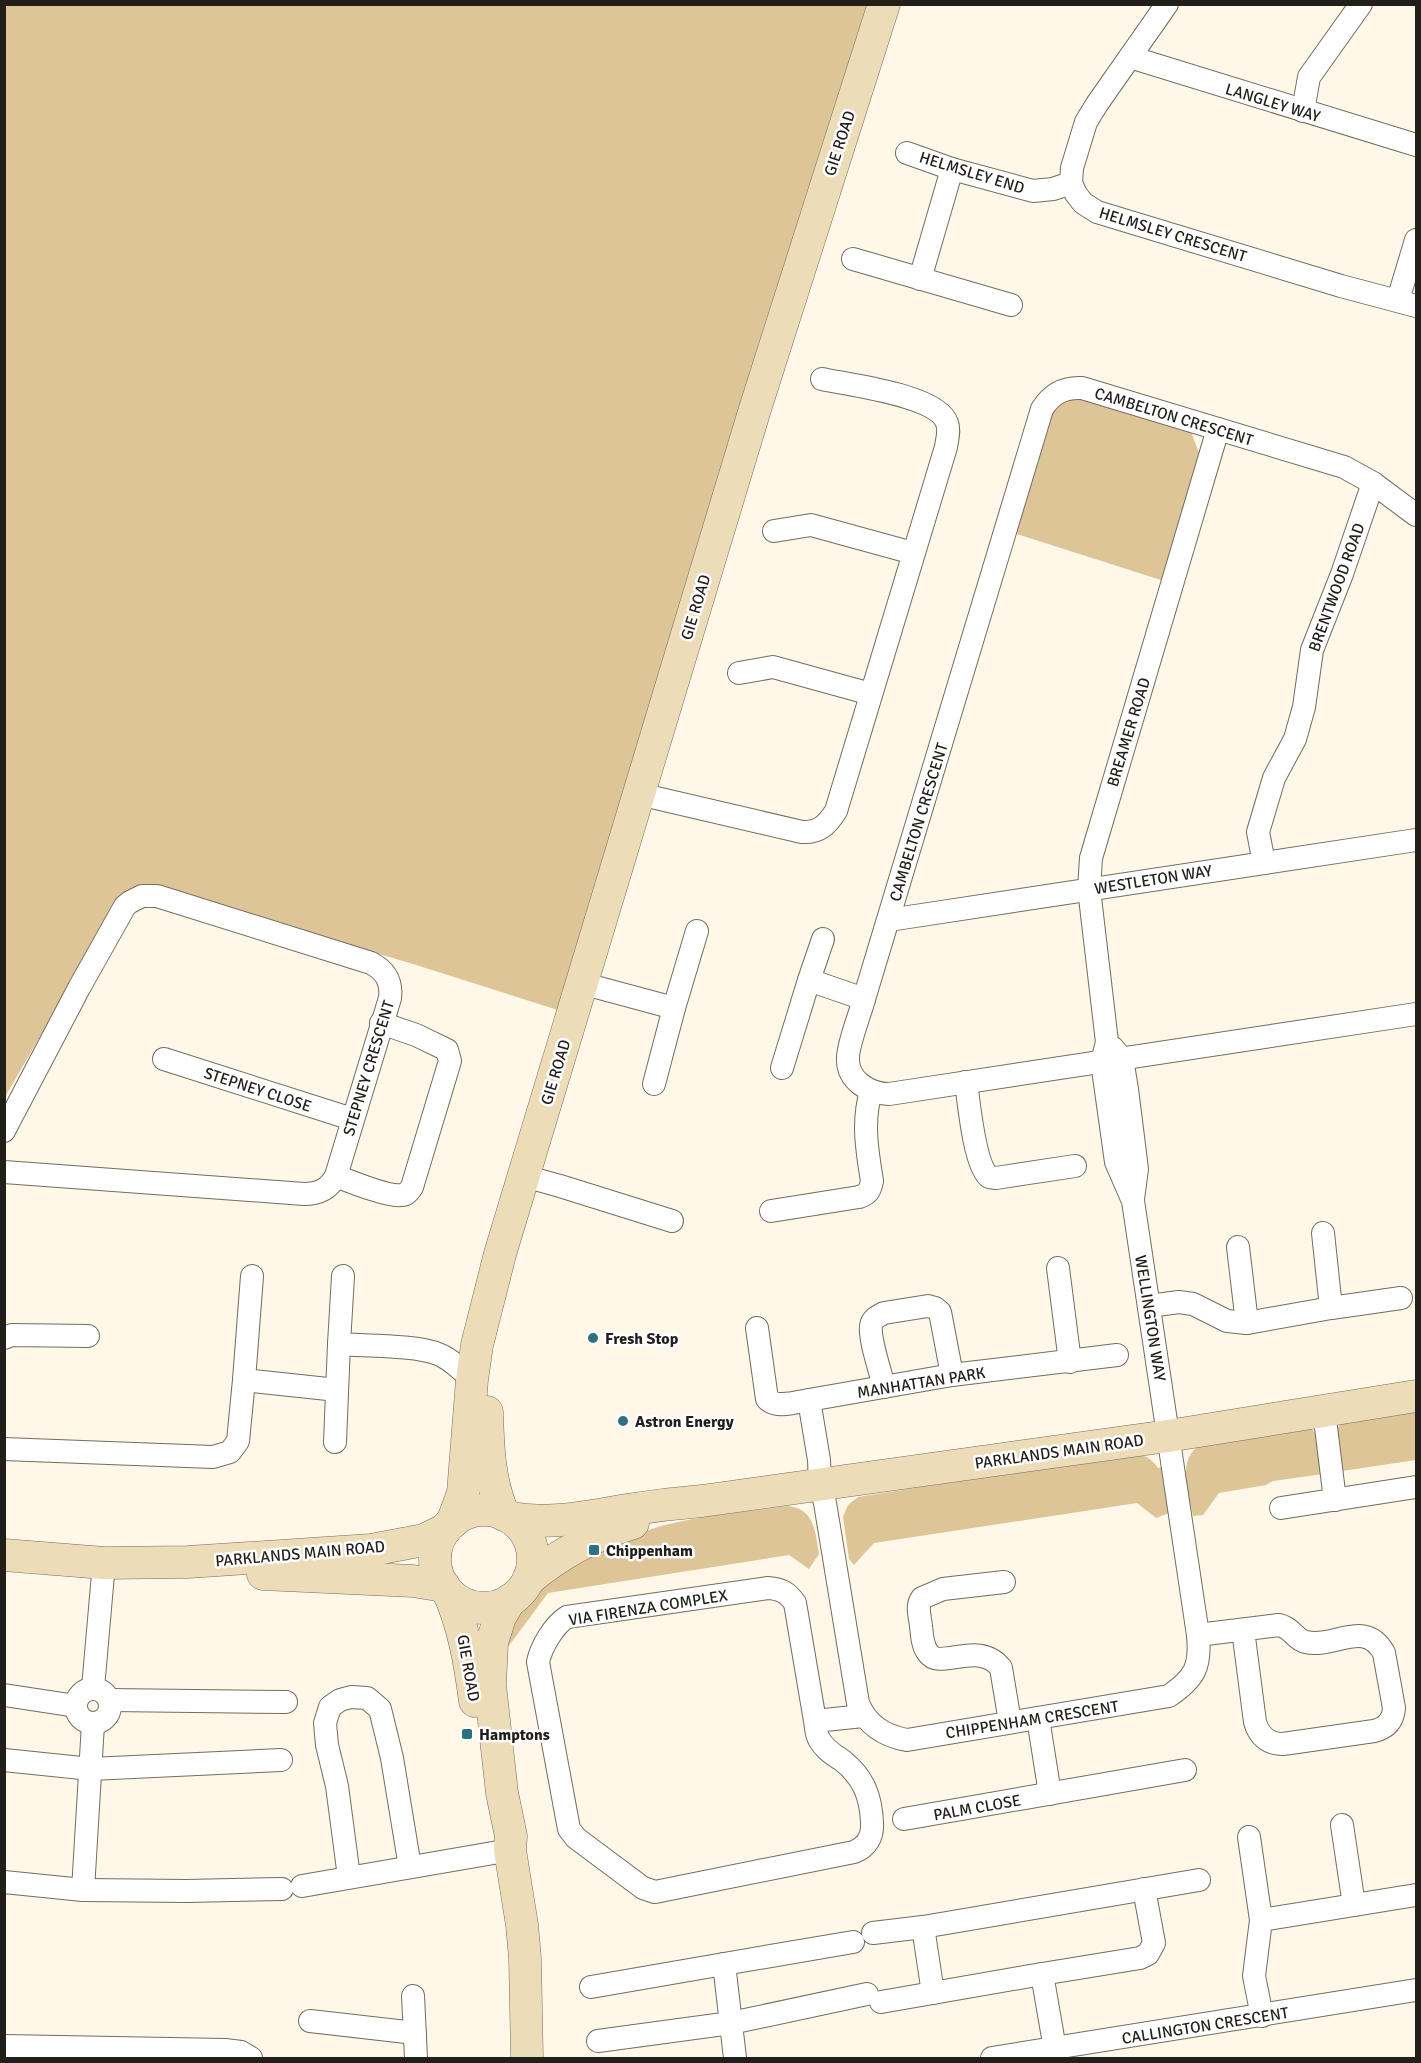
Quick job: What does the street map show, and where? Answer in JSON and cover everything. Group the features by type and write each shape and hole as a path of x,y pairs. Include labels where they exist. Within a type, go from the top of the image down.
{"street":[{"name":"GIE ROAD","path":"449,1526 463,1493 472,1380 479,1334 494,1275 755,409 884,4"},
{"path":"1071,183 1072,168 1086,122 1167,4"},
{"path":"1303,111 1309,77 1361,4"},
{"name":"LANGLEY WAY","path":"1130,57 1416,145"},
{"name":"HELMSLEY END","path":"907,153 952,169 1033,191 1043,192 1071,183"},
{"path":"920,279 952,169"},
{"name":"HELMSLEY CRESCENT","path":"1071,183 1083,203 1097,212 1341,286 1407,303"},
{"path":"1407,303 1416,240"},
{"path":"853,259 1011,305"},
{"path":"640,788 677,804 802,832 818,830 828,823 836,811 949,432 947,422 941,414 926,404 899,394 822,379"},
{"name":"CAMBELTON CRESCENT","path":"871,1091 855,1078 848,1061 864,999 1046,402 1057,392 1082,388 1344,467 1373,483 1416,515"},
{"name":"BREAMER ROAD","path":"1110,1054 1089,889 1091,858 1218,429"},
{"name":"BRENTWOOD ROAD","path":"1264,863 1258,832 1274,778 1295,739 1304,707 1312,650 1342,574 1373,483"},
{"path":"774,531 811,525 913,552"},
{"path":"740,673 773,667 871,694"},
{"name":"WESTLETON WAY","path":"889,920 1416,840"},
{"name":"STEPNEY CRESCENT","path":"4,1131 79,988 122,912 130,902 142,896 158,896 371,963 383,971 390,984 390,998 336,1176"},
{"path":"654,1084 697,931"},
{"path":"782,1068 823,939"},
{"path":"809,980 864,999"},
{"path":"581,983 674,1008"},
{"path":"771,1211 867,1194 871,1189 872,1181 865,1133 871,1091 889,1094 966,1082 1110,1054 1416,1014"},
{"path":"4,1172 310,1194 328,1187 336,1176 399,1196 407,1193 412,1186 450,1061 447,1050 416,1035 381,1023"},
{"name":"WELLINGTON WAY","path":"1110,1054 1116,1162 1133,1201 1168,1436"},
{"name":"STEPNEY CLOSE","path":"164,1059 352,1119"},
{"path":"966,1082 974,1139 982,1168 989,1177 996,1178 1075,1166"},
{"path":"524,1176 672,1221"},
{"name":"GIE ROAD","path":"507,1517 497,1499 488,1453 486,1407 513,1212"},
{"path":"1323,1233 1331,1308"},
{"path":"1238,1247 1247,1323"},
{"path":"1058,1268 1070,1362"},
{"path":"4,1449 213,1457 230,1452 238,1441 252,1276"},
{"path":"335,1442 343,1276"},
{"path":"1149,1306 1179,1302 1193,1304 1227,1321 1247,1323 1401,1298"},
{"path":"884,1387 871,1335 871,1325 884,1313 928,1306 940,1312 952,1375"},
{"name":"MANHATTAN PARK","path":"757,1328 767,1399 777,1405 952,1375 1117,1355"},
{"path":"437,1353 479,1334"},
{"path":"4,1338 12,1335 87,1336"},
{"path":"339,1344 437,1353 448,1359 472,1380"},
{"path":"244,1380 337,1390"},
{"name":"PARKLANDS MAIN ROAD","path":"507,1517 536,1521 560,1520 1168,1436 1416,1396"},
{"path":"809,1400 819,1460 820,1484 862,1716 815,1721"},
{"path":"1324,1411 1335,1500"},
{"name":"CHIPPENHAM CRESCENT","path":"862,1716 877,1728 897,1738 907,1740 1169,1696 1190,1680 1198,1658 1198,1635 1168,1436"},
{"path":"1281,1508 1416,1487"},
{"name":"PARKLANDS MAIN ROAD","path":"519,1590 557,1558 592,1539 630,1524 683,1510 702,1501"},
{"path":"486,1510 507,1517 524,1531 532,1549 532,1570 519,1590 494,1607 475,1607 465,1604 446,1589 437,1572 436,1555 439,1540 449,1526 465,1514 486,1510"},
{"name":"PARKLANDS MAIN ROAD","path":"4,1555 104,1563 188,1562 371,1550 424,1540 449,1526"},
{"name":"PARKLANDS MAIN ROAD","path":"188,1562 250,1573 412,1581 446,1589"},
{"path":"104,1563 101,1694 110,1712 108,1717 99,1723 93,1724 81,1718 76,1706 81,1694 101,1694 286,1702"},
{"path":"1004,1582 943,1589 922,1598 919,1607 923,1641 926,1652 932,1657 939,1659 977,1654 997,1663 1001,1668 1010,1722"},
{"name":"VIA FIRENZA COMPLEX","path":"768,1588 778,1589 788,1593 795,1603 815,1721 818,1738 862,1780 869,1796 873,1825 866,1846 854,1852 655,1892 643,1888 576,1838 569,1829 538,1662 539,1654 560,1622 567,1617 768,1588"},
{"name":"GIE ROAD","path":"446,1589 461,1624 469,1659 484,1759 499,1827 510,1850"},
{"name":"GIE ROAD","path":"519,1590 500,1617 494,1634 490,1675 502,1793 511,1836 510,1850 522,1925 527,2058"},
{"path":"1198,1635 1279,1625 1288,1628 1302,1641 1308,1643 1354,1636 1368,1637 1380,1646 1385,1661 1394,1708 1393,1716 1386,1726 1374,1731 1283,1744 1265,1739 1260,1735 1255,1722 1244,1630"},
{"path":"4,1695 76,1706"},
{"path":"349,1876 325,1723 330,1707 340,1700 351,1697 366,1698 380,1709 392,1758 410,1867"},
{"path":"1038,1718 1050,1794"},
{"path":"83,1890 93,1724"},
{"path":"4,1760 91,1769 281,1760"},
{"name":"PALM CLOSE","path":"904,1819 1185,1770"},
{"path":"1342,1825 1354,1905"},
{"path":"1249,1837 1262,1920 1254,1976 1262,2016"},
{"path":"4,1882 83,1890 187,1892 292,1887 510,1850"},
{"path":"591,1987 863,1937 1199,1880"},
{"path":"598,2041 731,2023 874,1998 933,1993 1140,1958 1148,1954 1154,1943 1144,1889"},
{"path":"1262,1920 1416,1895"},
{"path":"923,1927 933,1993"},
{"path":"724,1964 735,2058"},
{"path":"1042,1974 1070,2051"},
{"name":"CALLINGTON CRESCENT","path":"992,2058 1070,2051 1416,1990"},
{"path":"413,1996 416,2058"},
{"path":"310,2021 415,2033"},
{"path":"4,2046 225,2050 241,2052 251,2058"}],"shaded area":[{"path":"5,5 875,5 561,1011 413,964 153,887 116,905 5,1097"},
{"path":"1072,396 1191,432 1201,458 1164,581 1014,533 1051,413"},
{"path":"1416,1411 1416,1460 1342,1471 1336,1432 1341,1422"},
{"path":"1309,1427 1317,1434 1323,1474 1273,1481 1266,1485 1219,1493 1203,1515 1193,1516 1186,1468 1188,1459 1200,1445"},
{"path":"1138,1454 1152,1461 1158,1468 1161,1467 1169,1513 1156,1518 1137,1503 874,1543 854,1565 849,1559 843,1517 848,1505 858,1497"},
{"path":"787,1506 803,1511 812,1522 819,1554 809,1569 789,1555 548,1593 505,1651 509,1629 521,1608 541,1588 565,1570 592,1555 665,1525 710,1516"}],"place":[{"name":"Fresh Stop","path":"593,1338"},
{"name":"Astron Energy","path":"623,1421"},
{"name":"Chippenham","path":"594,1550"},
{"name":"Hamptons","path":"467,1734"}]}
